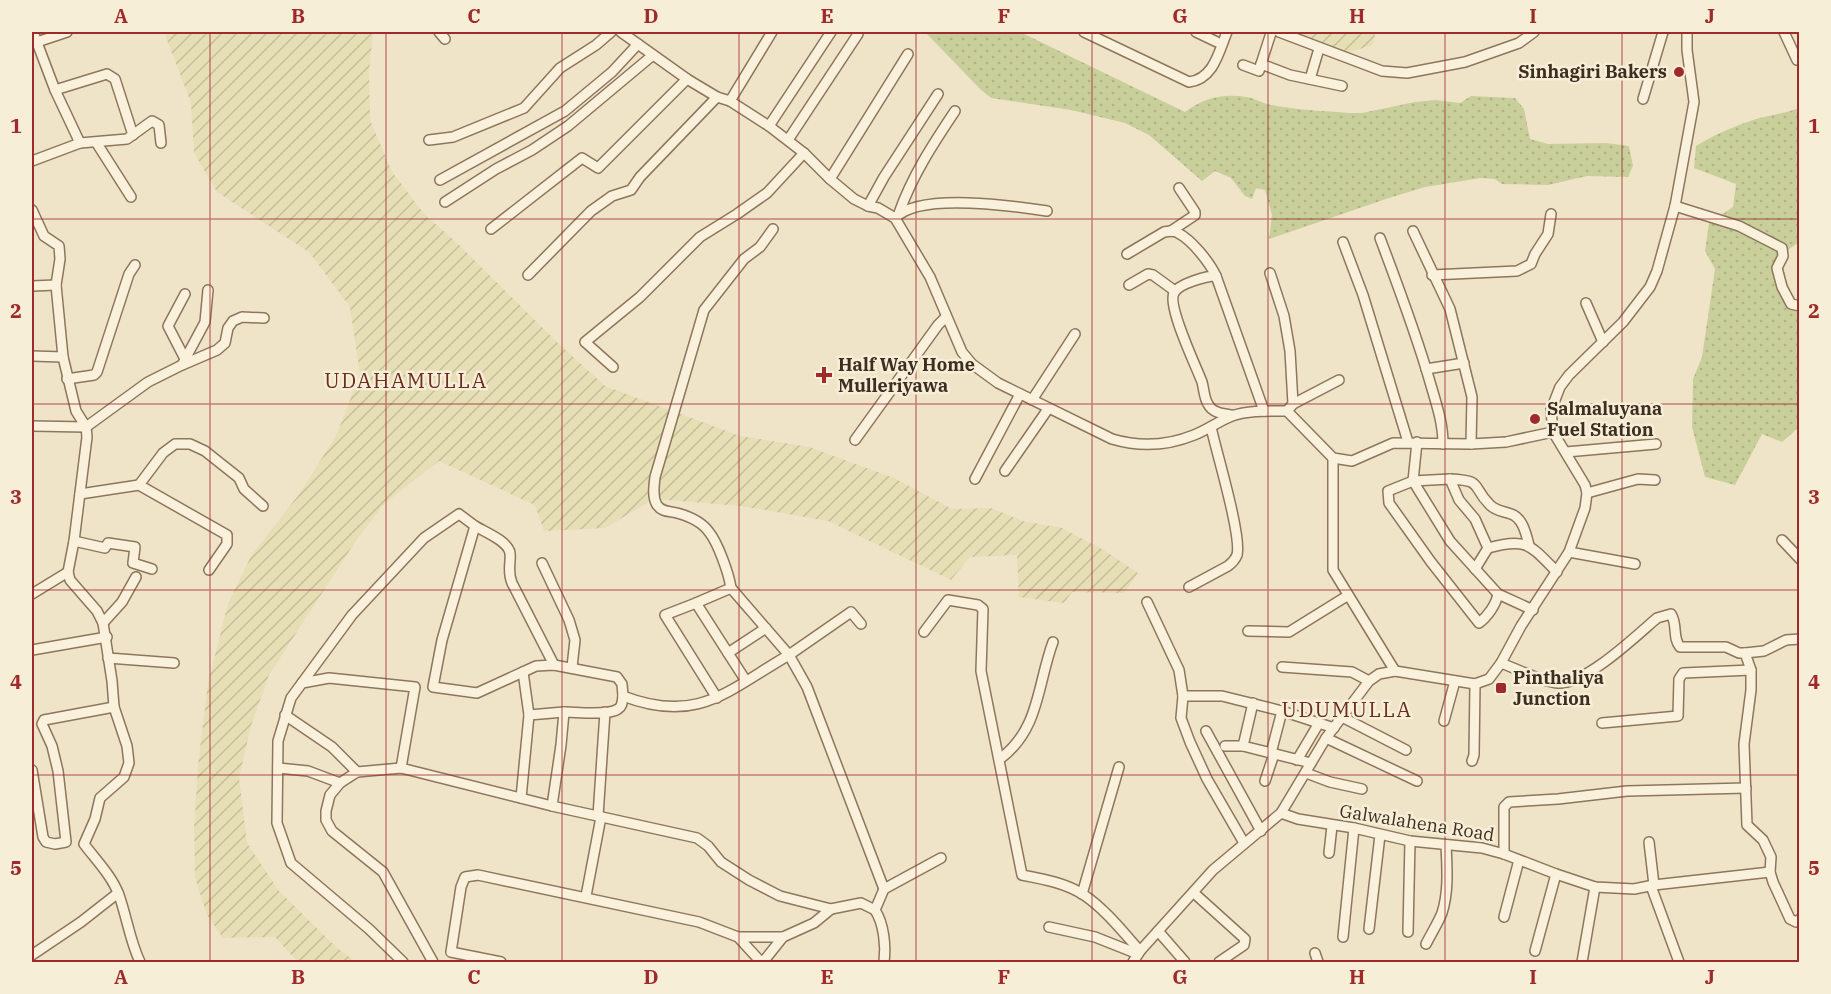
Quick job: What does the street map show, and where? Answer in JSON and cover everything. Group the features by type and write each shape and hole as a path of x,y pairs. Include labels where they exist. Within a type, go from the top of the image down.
{"street":[{"path":"33,32 55,90 81,144"},
{"path":"37,42 67,32"},
{"path":"429,140 453,137 524,108 560,68 596,45 611,32"},
{"path":"621,32 687,79 717,97 730,101 769,126 804,153 854,199 897,215 930,277 962,352 972,364 998,383 1112,439 1130,444 1160,444 1192,436 1232,415"},
{"path":"730,101 772,32"},
{"path":"769,126 831,32"},
{"path":"1084,32 1189,82 1196,81 1213,68 1227,32"},
{"path":"1196,32 1217,42"},
{"path":"1242,65 1258,71 1275,32 1382,71 1407,74 1465,62 1519,43 1534,32"},
{"path":"1643,99 1663,32"},
{"path":"1137,956 1213,870 1281,813 1326,738 1369,681 1380,674 1395,672 1475,684 1489,680 1569,552 1586,508 1587,493 1585,485 1553,432 1551,410 1560,387 1569,375 1623,322 1650,287 1657,271 1675,206 1694,102 1687,32"},
{"path":"1784,32 1797,60"},
{"path":"788,140 858,34"},
{"path":"440,180 565,111 612,72 638,44"},
{"path":"1310,79 1318,52"},
{"path":"830,179 908,54"},
{"path":"445,202 568,126 653,55"},
{"path":"1261,64 1290,75 1342,86"},
{"path":"55,90 107,74 111,75 115,79 133,135"},
{"path":"490,229 582,158 598,168 687,79"},
{"path":"868,206 884,177 938,94"},
{"path":"528,275 591,212 612,196 631,190 640,177 717,97"},
{"path":"897,215 928,150 955,111"},
{"path":"32,161 81,144 127,139 152,121 159,125 161,143"},
{"path":"96,142 131,197"},
{"path":"613,367 585,342 640,297 700,237 767,193 804,153"},
{"path":"1171,231 1195,215 1194,208 1179,188"},
{"path":"897,215 909,209 948,202 996,203 1047,211"},
{"path":"1675,206 1739,226 1782,248 1783,256 1777,268 1782,287 1791,304 1800,306"},
{"path":"32,210 44,236 59,246 60,259 56,285 63,357 76,411 86,427 87,437 68,572 70,580 97,611 103,623 107,637 114,707 127,746 129,763 124,777 100,798 95,819 84,844"},
{"path":"1432,275 1517,271 1528,266 1548,234 1551,214"},
{"path":"773,229 760,247 744,260 704,310 655,477 654,499 658,507 696,520 709,531 726,567 731,588 789,655 807,687 884,889"},
{"path":"1127,254 1164,232 1171,231 1178,232 1196,248 1212,267 1216,276 1264,411"},
{"path":"1413,231 1450,309 1472,397 1471,444"},
{"path":"1380,238 1415,331 1443,427 1443,444"},
{"path":"1343,242 1364,295 1413,442 1413,481 1450,541 1498,594 1533,609"},
{"path":"67,379 94,375 97,372 129,274 135,265"},
{"path":"1270,273 1284,316 1290,351 1290,407 1333,458 1352,461 1393,443 1506,442 1553,432"},
{"path":"1129,285 1148,274 1175,291"},
{"path":"1216,276 1197,279 1172,295 1175,317 1203,384 1208,406 1216,412 1232,415 1290,407 1339,380"},
{"path":"32,286 56,285"},
{"path":"184,362 205,322 208,290"},
{"path":"184,294 168,326 184,362"},
{"path":"1586,303 1603,342"},
{"path":"32,426 86,427 148,382 184,362 217,350 225,343 228,328 233,321 242,317 264,318"},
{"path":"855,440 946,317"},
{"path":"1032,400 1075,334"},
{"path":"32,356 63,357"},
{"path":"1426,369 1464,363"},
{"path":"975,479 1020,394"},
{"path":"1005,471 1048,408"},
{"path":"1189,587 1228,566 1233,562 1237,553 1236,530 1211,427"},
{"path":"139,485 163,453 175,444 190,444 205,451 239,478 244,489 263,506"},
{"path":"1566,452 1656,444"},
{"path":"1333,458 1331,559 1333,570 1347,597 1395,672"},
{"path":"1450,479 1459,500 1475,519 1488,548"},
{"path":"1587,493 1638,479 1655,480"},
{"path":"1498,594 1497,600 1479,623 1431,562 1389,502 1388,491 1413,481 1469,480 1477,485 1490,505 1498,511 1514,515 1521,522 1529,545 1557,572"},
{"path":"80,494 139,485 226,535 227,544 209,570"},
{"path":"403,963 369,930 291,863 278,823 278,741 291,698 352,615 424,538 459,514 507,546 510,553 508,574 554,665"},
{"path":"432,687 442,640 475,526"},
{"path":"1782,540 1800,559"},
{"path":"74,541 105,548 108,543 135,547 134,563 152,569"},
{"path":"1475,569 1488,548 1508,542 1529,545"},
{"path":"1569,552 1635,564"},
{"path":"542,563 569,620 575,640 572,667"},
{"path":"32,594 68,572"},
{"path":"103,623 122,602 136,577"},
{"path":"717,698 665,615 731,588"},
{"path":"1248,632 1289,632 1347,597"},
{"path":"924,632 948,600 978,605 982,609 981,670 1022,875 1051,881 1082,894 1102,909 1137,956"},
{"path":"1147,602 1174,655 1179,670 1183,696 1181,718 1190,742 1207,779 1244,843"},
{"path":"696,603 746,681"},
{"path":"623,696 645,704 688,707 704,704 789,655 851,612 861,624"},
{"path":"1501,663 1555,683 1569,683 1594,669 1658,618 1671,615 1680,646 1726,647 1745,654 1764,651 1791,639 1800,639"},
{"path":"728,653 766,628"},
{"path":"32,650 107,637"},
{"path":"1000,759 1011,751 1033,718 1053,642"},
{"path":"1745,654 1751,670 1751,690 1744,744 1747,825 1763,840 1771,857 1770,872 1790,919 1798,920 1800,932"},
{"path":"108,658 174,663"},
{"path":"302,683 329,678 477,693 536,666 554,665 617,677 622,684 622,705 617,710 529,715"},
{"path":"1282,667 1352,672 1369,681"},
{"path":"1602,723 1678,716 1679,679 1683,673 1751,670"},
{"path":"521,798 529,715 523,672"},
{"path":"1444,721 1455,681"},
{"path":"1472,761 1475,684"},
{"path":"401,768 415,687"},
{"path":"1183,696 1222,696 1334,728"},
{"path":"1243,746 1253,703"},
{"path":"66,842 58,771 52,746 42,724 44,720 114,707"},
{"path":"1265,781 1281,711"},
{"path":"552,806 564,712"},
{"path":"586,896 599,816 605,712"},
{"path":"285,715 332,747 357,772"},
{"path":"1342,717 1406,750"},
{"path":"1297,760 1319,723"},
{"path":"1206,731 1261,831"},
{"path":"1326,738 1416,781"},
{"path":"1225,746 1243,746 1311,763"},
{"path":"1082,894 1119,767"},
{"path":"278,768 308,771 340,783"},
{"path":"433,963 383,872 332,831 326,820 330,795 340,783 357,772 401,768 552,806 697,838 708,846 721,862 780,896 831,909 861,903 875,910 883,934 884,963"},
{"path":"32,770 43,837 46,842 55,844 66,842 84,844 109,876 118,893 134,950 140,963"},
{"path":"1306,773 1330,782 1362,789"},
{"path":"1504,854 1504,807 1509,802 1627,791 1746,788"},
{"name":"Galwalahena Road","path":"1281,813 1298,819 1354,828 1410,841 1482,848 1595,887 1634,889 1770,872"},
{"path":"1329,853 1332,826"},
{"path":"1343,937 1354,828"},
{"path":"1370,929 1380,835"},
{"path":"1408,932 1410,841"},
{"path":"1648,842 1652,885 1678,963"},
{"path":"1426,944 1441,915 1445,900 1446,845"},
{"path":"875,910 884,889 941,858"},
{"path":"1504,918 1519,860"},
{"path":"1535,951 1556,874"},
{"path":"501,963 451,952 461,887 465,877 478,875 586,896 699,922 738,937 783,937 814,923 831,909"},
{"path":"1582,963 1595,887"},
{"path":"32,955 81,922 118,893"},
{"path":"1194,893 1245,939 1244,945 1219,963"},
{"path":"1049,927 1095,938 1137,956"},
{"path":"1158,931 1185,963"},
{"path":"738,937 762,963 783,937"}],"shaded area":[{"path":"164,32 373,32 369,72 370,120 392,172 425,215 455,241 605,386 740,436 809,447 894,478 952,509 991,508 1022,521 1062,528 1102,549 1138,573 1124,593 1072,592 1064,603 1019,597 1017,555 970,557 951,580 828,521 741,506 654,499 605,528 544,531 535,505 439,461 385,503 355,542 269,675 251,726 239,778 247,843 279,891 336,947 356,962 298,962 275,937 223,938 207,915 195,878 194,828 198,765 208,683 228,604 251,556 300,493 337,434 360,374 350,307 309,252 217,192 194,153 191,103"},
{"path":"1290,32 1376,32 1372,45 1344,54"}],"green space":[{"path":"925,32 1020,32 1185,112 1199,103 1221,96 1238,96 1291,108 1350,113 1436,100 1460,103 1471,96 1515,98 1524,109 1530,139 1548,144 1606,143 1629,146 1633,166 1628,177 1587,176 1548,185 1502,184 1495,179 1481,178 1425,187 1269,239 1272,215 1265,190 1256,188 1252,199 1245,196 1231,178 1215,171 1202,181 1149,135 1125,123 1071,110 991,98"},
{"path":"1799,108 1799,242 1780,256 1799,317 1799,430 1798,428 1782,442 1762,434 1735,485 1705,477 1692,427 1693,379 1702,357 1715,269 1705,251 1709,223 1733,207 1736,184 1694,168 1696,146 1745,123"}],"place":[{"name":"Sinhagiri Bakers","path":"1679,72"},
{"name":"Half Way Home Mulleriyawa","path":"824,375"},
{"name":"Salmaluyana Fuel Station","path":"1535,419"},
{"name":"Pinthaliya Junction","path":"1501,688"}],"district":[{"name":"UDAHAMULLA","path":"406,381"},
{"name":"UDUMULLA","path":"1347,710"}]}
